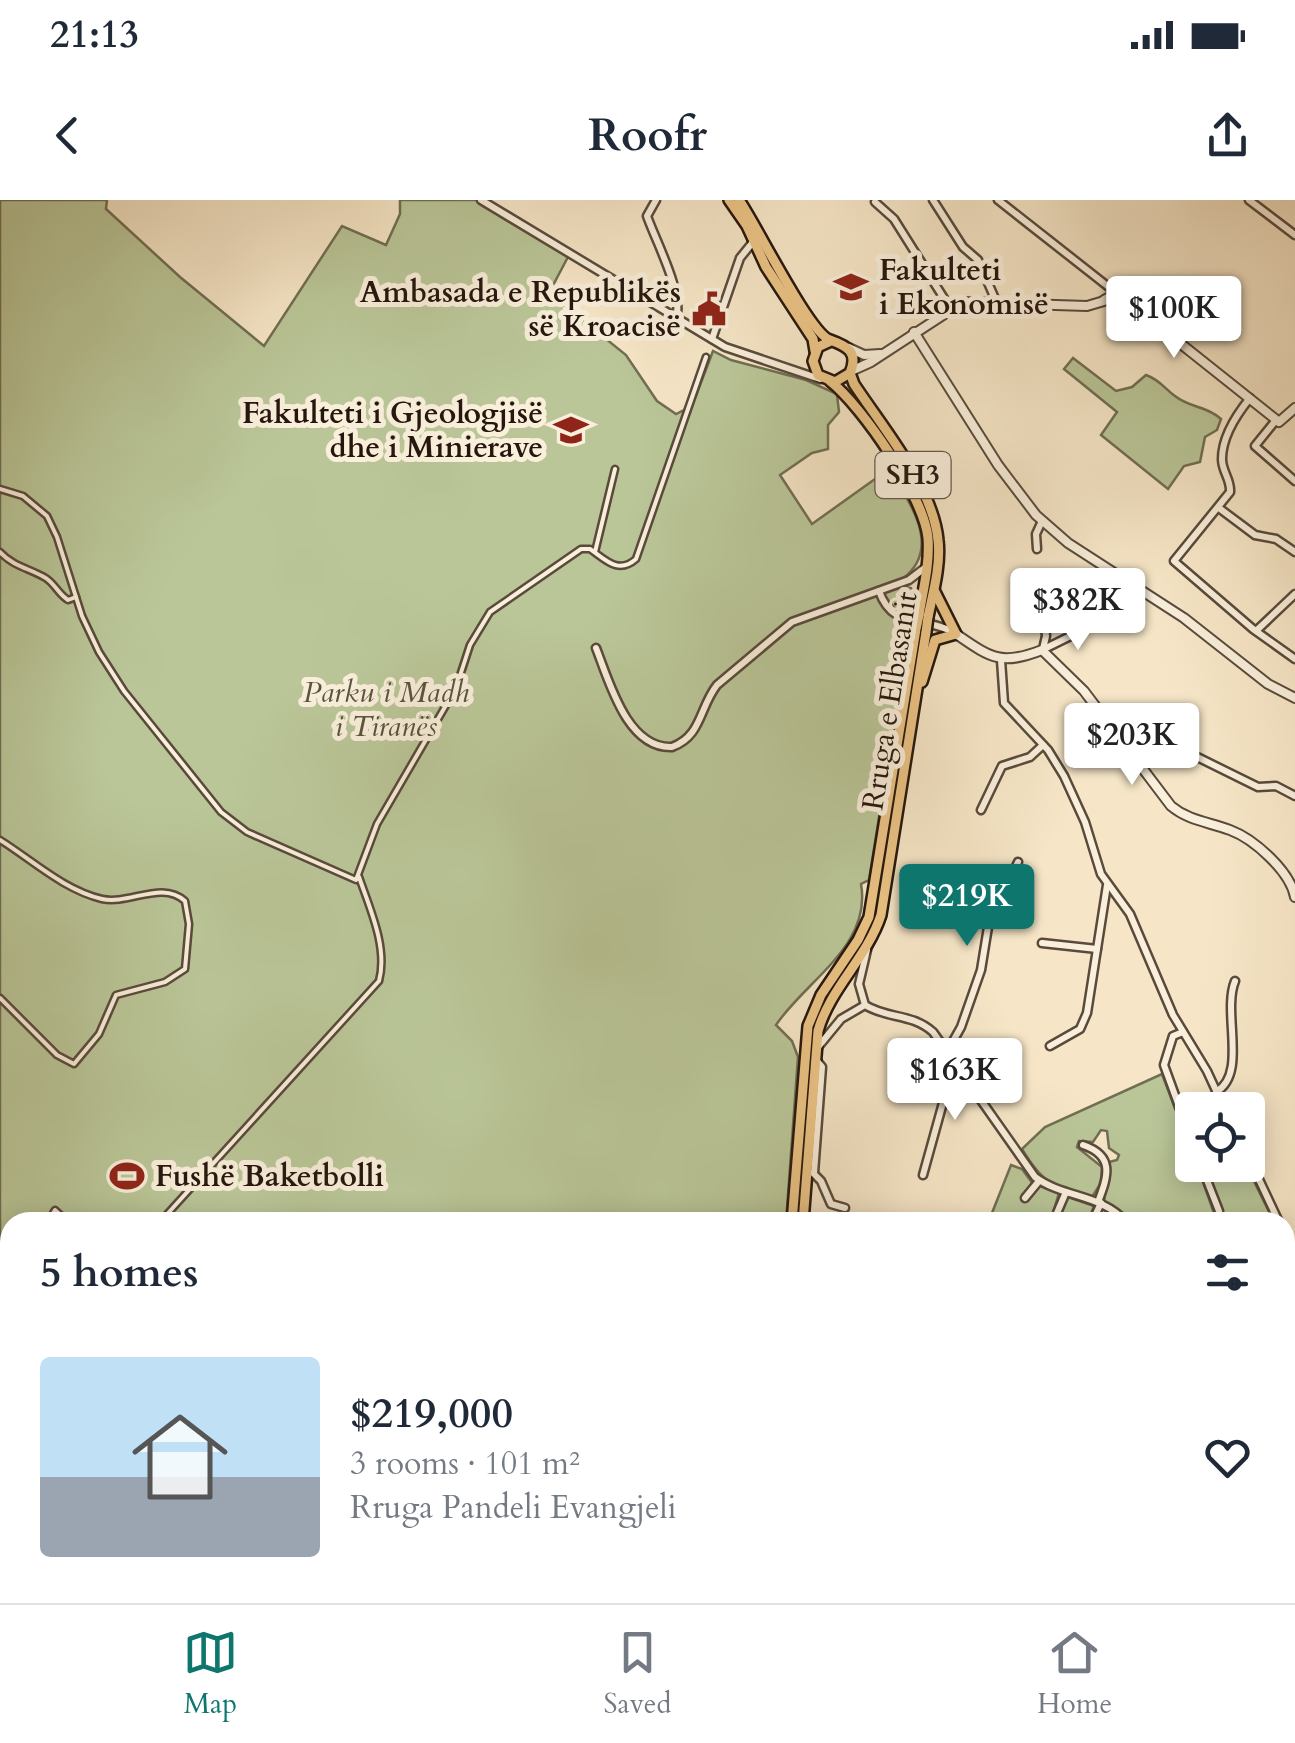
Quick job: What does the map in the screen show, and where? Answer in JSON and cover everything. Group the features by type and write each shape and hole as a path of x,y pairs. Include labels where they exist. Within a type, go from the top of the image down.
{"main road":[{"name":"SH3","path":"729,200 812,338 815,370 828,381"},
{"path":"739,200 821,334 849,348"},
{"path":"814,354 831,341"},
{"name":"SH3","path":"849,348 854,360 851,372"},
{"path":"828,381 840,381 851,372"},
{"name":"Rruga e Elbasanit","path":"851,372 854,384 931,510 938,548 934,590 923,616"},
{"name":"Rruga e Elbasanit","path":"793,1212 808,1026 821,995 869,917 921,630 927,566 928,535 917,502 859,409 828,381"},
{"path":"916,694 935,640 956,634 934,590"},
{"name":"Rruga e Elbasanit","path":"804,1212 810,1173 814,1054 828,1002 868,944 884,900 916,694 921,630"}],"street":[{"path":"481,200 736,352 828,381"},
{"path":"656,200 648,209 647,218 670,277 678,308 676,318"},
{"path":"933,200 963,247 978,260 996,300"},
{"path":"998,200 1279,419"},
{"path":"1250,200 1295,235"},
{"path":"875,202 893,218 950,308"},
{"path":"712,339 740,258 753,242"},
{"path":"851,372 963,302 996,300 1087,306 1101,304 1118,294"},
{"path":"914,332 1009,480 1042,522 1079,551 1184,618 1268,684 1295,698"},
{"path":"849,348 866,356 880,354"},
{"path":"788,366 802,366 814,354"},
{"path":"169,1212 379,981 379,943 359,877 377,824 451,698 470,644 490,612 515,592 546,577 577,551 587,548 621,567 638,556 706,356"},
{"path":"1250,397 1234,422 1224,452 1222,463 1231,486 1219,508 1174,561 1295,659"},
{"path":"1295,404 1255,446 1295,481"},
{"path":"596,552 616,469"},
{"path":"0,488 23,496 47,516 99,652 124,691 221,812 246,832 271,844 350,880 359,877"},
{"path":"1219,508 1255,535 1278,540 1295,552"},
{"path":"1037,549 1036,534 1042,522"},
{"path":"0,552 30,574 46,578 68,600 76,597"},
{"path":"596,648 614,693 634,727 655,744 672,747 695,733 716,685 782,628 908,580 927,566"},
{"path":"908,580 922,595"},
{"path":"1041,590 1046,636 1042,650"},
{"path":"879,591 887,610 895,616 943,626 1001,660 1042,650 1097,622 1109,622"},
{"path":"1256,631 1295,594"},
{"path":"1042,650 1084,691 1170,806 1188,818 1246,838 1286,878 1295,897"},
{"path":"1001,660 1004,703 1044,745 1060,769 1078,804 1100,874 1130,914 1152,970 1216,1092 1224,1087 1232,1068 1229,1002 1235,981"},
{"path":"1114,732 1139,722 1180,750 1258,787 1276,786 1295,796"},
{"path":"981,810 1002,766 1030,758 1044,745"},
{"path":"0,840 96,898 120,900 176,894 185,901 189,924 185,969 165,982 116,995 98,1034 74,1064 57,1055 0,998"},
{"path":"947,1053 975,990 992,918 1018,862"},
{"path":"1050,1046 1080,1029 1087,1013 1108,884"},
{"path":"952,893 992,918"},
{"path":"1042,942 1098,949"},
{"path":"868,944 859,984 864,1005 880,1014 920,1022 1039,1180 1100,1202 1113,1212"},
{"path":"814,1054 841,1019 864,1005"},
{"path":"1175,1095 1164,1065 1173,1036 1183,1032"},
{"path":"923,1175 954,1064"},
{"path":"1083,1145 1099,1152 1105,1163 1106,1178 1096,1212"},
{"path":"810,1173 831,1204 844,1208"},
{"path":"1026,1198 1039,1180"},
{"path":"1208,1182 1219,1212"},
{"path":"1260,1182 1274,1212"},
{"path":"1058,1212 1066,1192"}],"green space":[{"name":"Parku i Madh i Tiranës","path":"0,200 107,200 106,209 264,346 342,226 386,245 400,214 400,200 481,200 569,255 549,293 626,355 657,401 676,414 692,406 713,351 731,360 806,380 837,394 839,412 828,425 828,449 812,453 780,475 812,524 889,469 913,511 922,540 914,568 901,580 902,586 911,588 914,608 901,647 903,667 869,880 861,884 862,906 857,926 834,961 776,1025 792,1041 798,1057 787,1212 0,1212"},
{"path":"1073,358 1116,391 1132,387 1146,375 1181,400 1221,419 1217,430 1205,437 1200,462 1184,466 1168,489 1101,435 1117,412 1064,369"},
{"path":"1162,1074 1175,1108 1175,1182 1203,1182 1214,1212 1118,1212 1104,1201 1109,1162 1119,1155 1109,1148 1107,1131 1101,1130 1093,1142 1079,1141 1077,1147 1102,1167 1101,1183 1092,1197 1051,1182 1037,1171 1022,1149 1045,1127"},
{"path":"1011,1165 1022,1169 1033,1184 1022,1197 1026,1201 1040,1186 1059,1193 1053,1212 992,1212"},
{"path":"1211,1182 1254,1182 1269,1212 1219,1212"},
{"path":"1068,1197 1094,1206 1092,1212 1060,1212"}],"place":[{"name":"Fakulteti i Ekonomisë","path":"851,287"},
{"name":"Ambasada e Republikës së Kroacisë","path":"709,309"},
{"name":"Fakulteti i Gjeologjisë dhe i Minierave","path":"571,430"},
{"name":"Fushë Baketbolli","path":"127,1176"}]}
